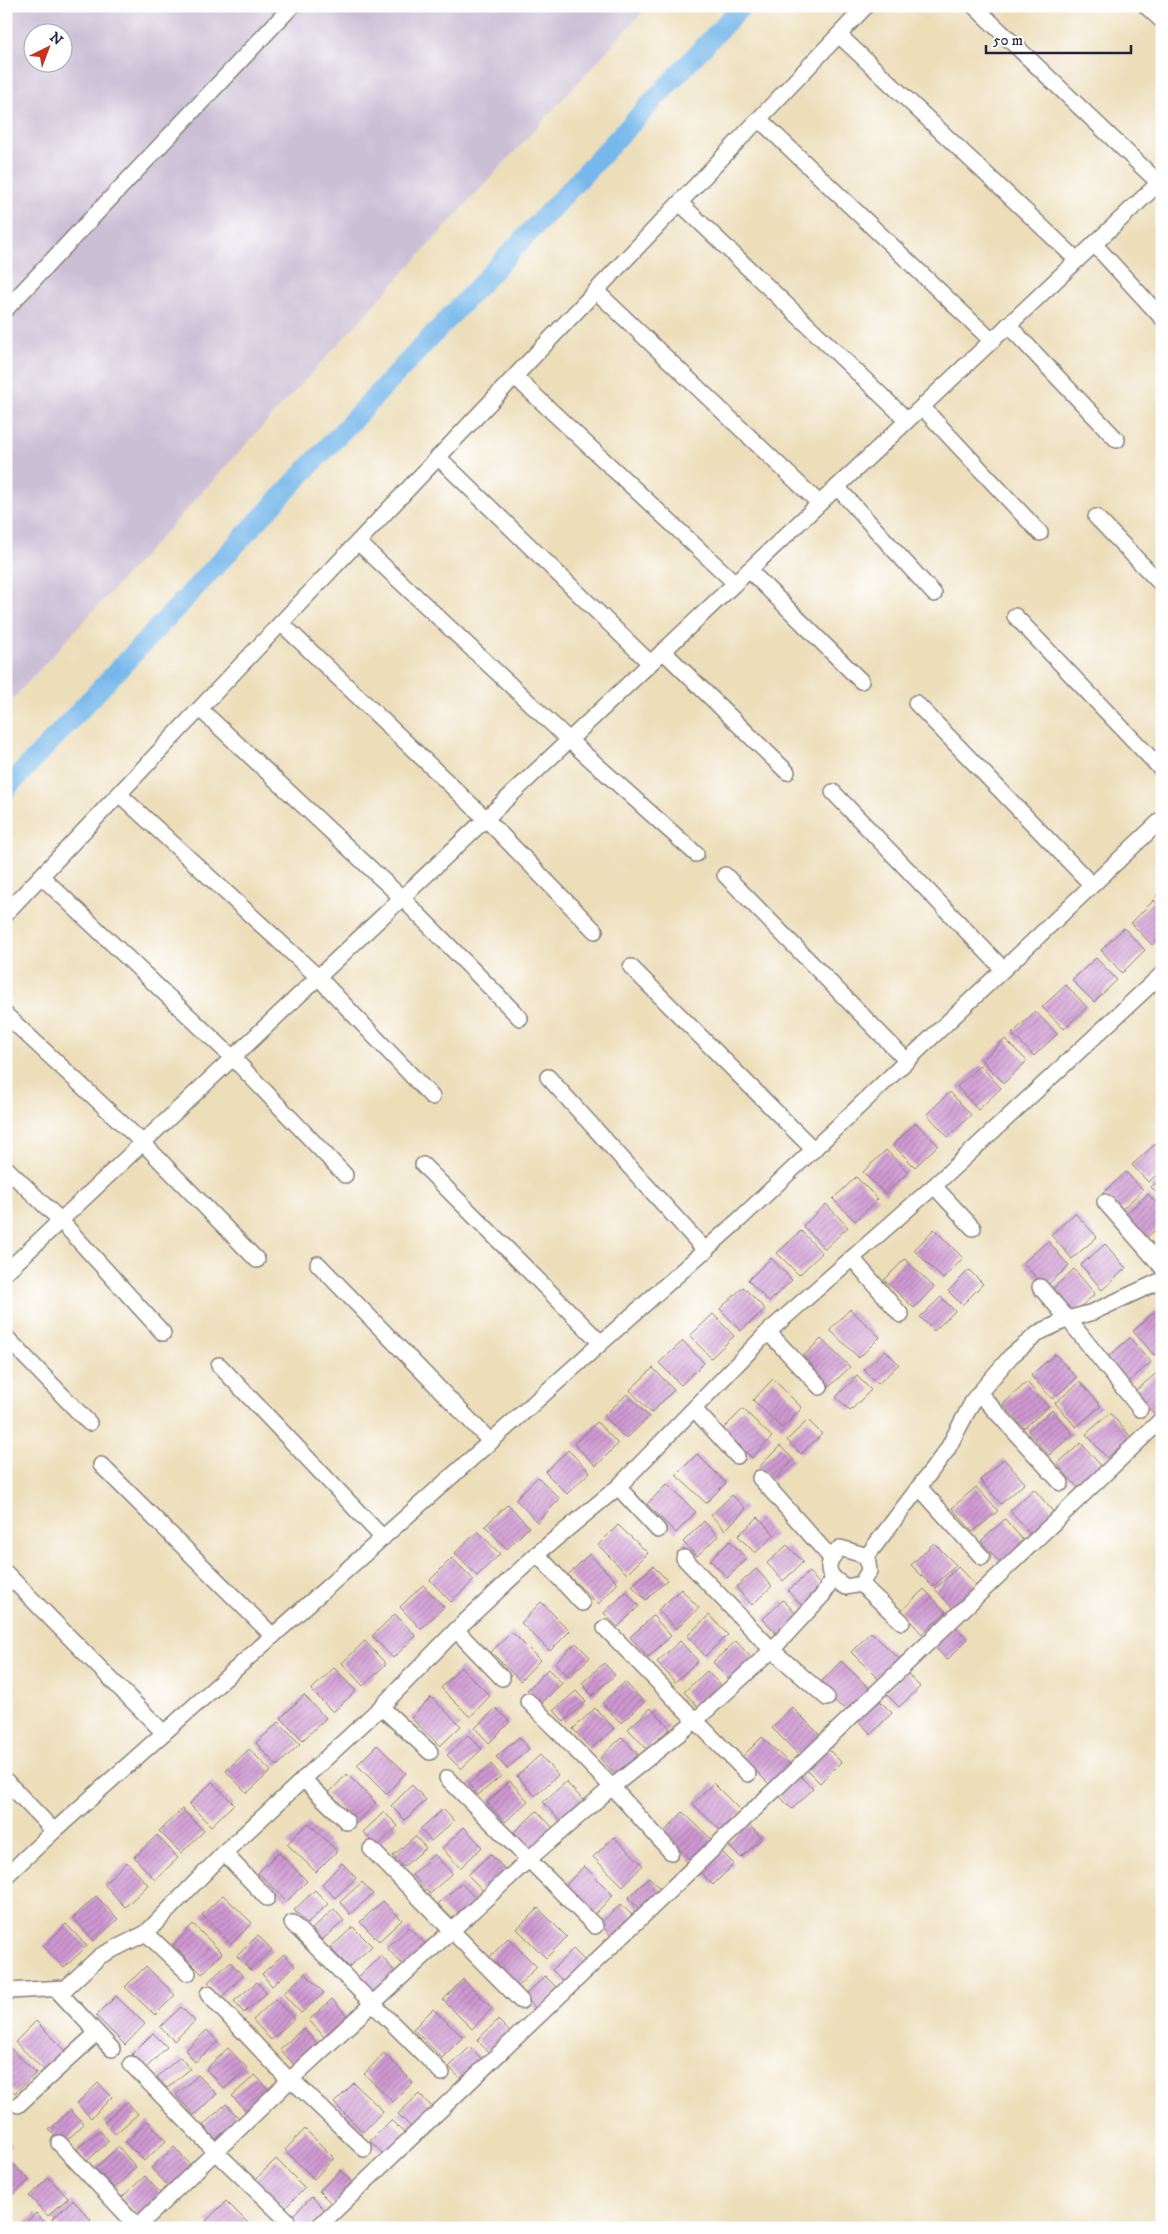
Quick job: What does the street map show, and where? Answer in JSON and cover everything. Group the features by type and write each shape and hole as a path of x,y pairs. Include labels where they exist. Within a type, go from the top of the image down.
{"street":[{"path":"6,309 292,6"},
{"path":"6,913 866,6"},
{"path":"6,1272 1160,181 974,6"},
{"path":"1146,6 1162,21"},
{"path":"839,35 1077,260"},
{"path":"759,119 992,340"},
{"path":"680,203 907,420"},
{"path":"1094,244 1162,318"},
{"path":"596,290 819,503"},
{"path":"1008,325 1117,440"},
{"path":"515,377 735,583"},
{"path":"922,407 1040,533"},
{"path":"438,457 650,663"},
{"path":"837,486 934,594"},
{"path":"1096,517 1162,585"},
{"path":"358,542 569,740 696,854"},
{"path":"749,570 861,681"},
{"path":"1015,616 1162,770"},
{"path":"281,623 486,819 595,931"},
{"path":"663,651 787,772"},
{"path":"916,702 1092,885"},
{"path":"200,709 402,898 520,1018"},
{"path":"833,792 1003,969"},
{"path":"119,794 318,977 432,1096"},
{"path":"6,1876 54,1831 706,1250 908,1061 1162,818"},
{"path":"725,875 908,1061"},
{"path":"41,876 233,1058 345,1174"},
{"path":"631,967 814,1150"},
{"path":"6,1993 8,1991 57,1990 66,1988 100,1956 146,1933 224,1852 381,1707 456,1630 537,1554 618,1487 695,1410 768,1332 934,1186 1162,974"},
{"path":"6,1015 144,1143 256,1260"},
{"path":"548,1077 706,1250"},
{"path":"423,1165 601,1343"},
{"path":"6,1168 61,1221 163,1333"},
{"path":"934,1186 973,1228"},
{"path":"1104,1202 1162,1267"},
{"path":"852,1258 901,1315"},
{"path":"318,1264 491,1442"},
{"path":"866,1556 840,1548 831,1558 829,1569 833,1579 846,1587 861,1584 869,1571 866,1556 946,1450 974,1399 1011,1356 1040,1332 1068,1318 1093,1312 1162,1280"},
{"path":"1040,1288 1068,1318 1140,1410"},
{"path":"768,1332 820,1387"},
{"path":"6,1338 89,1423"},
{"path":"219,1365 383,1538"},
{"path":"979,1393 1061,1483"},
{"path":"695,1410 737,1456"},
{"path":"317,2228 1162,1419"},
{"path":"101,1465 273,1636"},
{"path":"760,1478 831,1558"},
{"path":"618,1487 658,1530"},
{"path":"919,1488 982,1557"},
{"path":"537,1554 582,1603"},
{"path":"684,1558 772,1650 827,1698"},
{"path":"6,1573 164,1733"},
{"path":"59,2143 138,2227 290,2080 529,1859 612,1787 695,1720 772,1650 822,1596 833,1579"},
{"path":"861,1584 902,1622"},
{"path":"605,1628 748,1774"},
{"path":"456,1630 502,1678"},
{"path":"528,1702 612,1787 671,1852"},
{"path":"381,1707 430,1752"},
{"path":"447,1778 595,1926"},
{"path":"304,1779 347,1822"},
{"path":"6,1781 54,1831"},
{"path":"371,1850 520,2001"},
{"path":"224,1852 267,1898"},
{"path":"292,1923 442,2073"},
{"path":"146,1933 188,1974"},
{"path":"57,1990 112,2049"},
{"path":"208,1994 290,2080 364,2150"},
{"path":"18,2105 97,2033"},
{"path":"131,2064 216,2152 287,2220"}],"shaded area":[{"path":"6,6 648,6 6,706"}],"building":[{"path":"1162,891 1162,902 1156,896"},
{"path":"1154,900 1162,909 1162,936 1152,945 1131,923"},
{"path":"1124,928 1145,950 1122,973 1101,950"},
{"path":"1096,958 1117,980 1094,1002 1072,980"},
{"path":"1066,985 1087,1007 1064,1029 1042,1007"},
{"path":"1035,1011 1057,1034 1034,1056 1012,1034"},
{"path":"1005,1039 1027,1061 1004,1083 982,1061"},
{"path":"980,1065 1001,1088 978,1110 957,1087"},
{"path":"950,1092 971,1115 948,1137 927,1114"},
{"path":"916,1123 938,1145 915,1167 893,1145"},
{"path":"1155,1144 1162,1152 1162,1170 1148,1182 1132,1165"},
{"path":"886,1150 908,1172 885,1194 863,1172"},
{"path":"1126,1172 1143,1190 1120,1211 1103,1193"},
{"path":"856,1177 878,1199 855,1221 833,1199"},
{"path":"1162,1177 1162,1199 1151,1187"},
{"path":"1148,1194 1162,1210 1162,1224 1145,1239 1124,1215"},
{"path":"826,1204 848,1227 825,1249 803,1226"},
{"path":"1075,1213 1097,1237 1072,1259 1051,1235"},
{"path":"934,1229 963,1258 943,1279 914,1250"},
{"path":"801,1231 822,1253 799,1275 777,1253"},
{"path":"1162,1240 1162,1258 1152,1248"},
{"path":"1048,1241 1069,1266 1045,1287 1023,1263"},
{"path":"1105,1244 1126,1268 1102,1290 1081,1265"},
{"path":"771,1258 792,1280 769,1302 748,1280"},
{"path":"905,1259 934,1287 914,1308 884,1280"},
{"path":"1074,1269 1095,1294 1071,1315 1050,1291"},
{"path":"969,1270 983,1284 962,1305 948,1291"},
{"path":"743,1287 765,1309 741,1331 720,1309"},
{"path":"941,1297 955,1311 934,1331 920,1317"},
{"path":"850,1309 880,1337 859,1358 830,1330"},
{"path":"1157,1310 1162,1315 1162,1349 1154,1355 1133,1331"},
{"path":"713,1314 734,1336 711,1358 690,1336"},
{"path":"1130,1338 1151,1362 1127,1384 1105,1359"},
{"path":"821,1339 850,1367 829,1387 800,1359"},
{"path":"683,1341 704,1363 681,1385 659,1363"},
{"path":"885,1350 899,1364 878,1384 864,1370"},
{"path":"1055,1354 1077,1378 1052,1399 1031,1375"},
{"path":"653,1368 674,1390 651,1413 630,1390"},
{"path":"1159,1371 1162,1374 1162,1411 1156,1416 1134,1392"},
{"path":"857,1376 871,1390 850,1411 836,1397"},
{"path":"773,1379 802,1408 782,1428 753,1400"},
{"path":"1027,1382 1048,1407 1024,1428 1003,1404"},
{"path":"1080,1382 1101,1406 1076,1427 1055,1403"},
{"path":"627,1394 649,1417 626,1439 604,1416"},
{"path":"743,1409 772,1437 752,1458 723,1429"},
{"path":"1052,1410 1073,1434 1049,1455 1028,1431"},
{"path":"1110,1413 1131,1437 1107,1458 1086,1434"},
{"path":"808,1420 822,1434 801,1454 787,1440"},
{"path":"597,1422 618,1444 596,1466 574,1444"},
{"path":"1081,1443 1102,1467 1078,1488 1057,1464"},
{"path":"780,1446 794,1460 773,1481 759,1467"},
{"path":"568,1450 590,1472 567,1494 545,1472"},
{"path":"697,1454 726,1483 706,1503 676,1475"},
{"path":"1004,1459 1025,1483 1001,1504 980,1480"},
{"path":"538,1477 560,1499 537,1522 515,1499"},
{"path":"667,1484 696,1512 676,1533 647,1504"},
{"path":"976,1487 998,1511 973,1532 952,1508"},
{"path":"1034,1489 1055,1514 1031,1535 1010,1511"},
{"path":"732,1495 746,1509 725,1530 711,1515"},
{"path":"508,1504 529,1527 507,1549 485,1526"},
{"path":"758,1517 775,1535 755,1553 738,1536"},
{"path":"1005,1519 1026,1544 1002,1565 981,1541"},
{"path":"704,1521 718,1536 697,1556 683,1542"},
{"path":"618,1525 648,1553 627,1574 598,1545"},
{"path":"478,1531 500,1554 477,1576 455,1553"},
{"path":"730,1541 747,1559 727,1578 710,1560"},
{"path":"934,1543 956,1565 933,1587 911,1565"},
{"path":"787,1545 803,1562 783,1581 767,1563"},
{"path":"589,1554 618,1583 598,1604 568,1575"},
{"path":"452,1558 474,1580 451,1602 430,1580"},
{"path":"653,1566 667,1580 646,1600 632,1586"},
{"path":"958,1567 980,1590 956,1612 935,1589"},
{"path":"756,1569 772,1586 752,1605 736,1587"},
{"path":"809,1572 825,1590 805,1609 788,1591"},
{"path":"423,1585 444,1607 421,1629 400,1607"},
{"path":"681,1589 699,1608 676,1629 658,1610"},
{"path":"924,1589 946,1612 922,1634 901,1611"},
{"path":"626,1592 639,1606 618,1627 604,1613"},
{"path":"783,1600 799,1617 779,1636 763,1619"},
{"path":"541,1602 570,1631 550,1651 521,1623"},
{"path":"395,1614 416,1636 393,1658 372,1636"},
{"path":"709,1615 728,1635 705,1656 687,1636"},
{"path":"653,1616 671,1636 648,1657 630,1637"},
{"path":"954,1625 968,1639 947,1660 933,1645"},
{"path":"512,1632 540,1660 520,1681 491,1652"},
{"path":"871,1632 900,1660 880,1681 851,1652"},
{"path":"365,1641 386,1664 363,1686 342,1663"},
{"path":"680,1641 698,1661 675,1682 657,1662"},
{"path":"736,1641 754,1661 731,1682 713,1662"},
{"path":"576,1643 590,1657 569,1677 555,1663"},
{"path":"841,1661 871,1690 850,1711 827,1698 821,1682"},
{"path":"604,1663 615,1675 592,1696 582,1683"},
{"path":"461,1667 490,1696 470,1717 441,1688"},
{"path":"334,1668 356,1691 333,1712 311,1690"},
{"path":"548,1669 562,1683 541,1704 527,1690"},
{"path":"707,1671 725,1690 702,1711 684,1692"},
{"path":"906,1672 920,1687 899,1707 885,1693"},
{"path":"625,1682 644,1702 621,1723 602,1703"},
{"path":"576,1691 586,1702 564,1722 554,1710"},
{"path":"304,1695 326,1718 303,1740 281,1718"},
{"path":"431,1697 461,1726 440,1746 411,1718"},
{"path":"878,1699 892,1713 871,1734 857,1720"},
{"path":"792,1707 821,1736 801,1757 772,1728"},
{"path":"496,1708 510,1722 489,1743 475,1728"},
{"path":"595,1708 614,1728 591,1749 573,1729"},
{"path":"651,1708 670,1728 647,1749 628,1729"},
{"path":"279,1722 300,1744 277,1766 256,1743"},
{"path":"468,1735 482,1749 461,1769 447,1755"},
{"path":"519,1737 529,1749 507,1769 496,1757"},
{"path":"622,1737 640,1757 618,1778 600,1758"},
{"path":"762,1737 792,1766 771,1786 742,1757"},
{"path":"377,1745 406,1773 386,1794 357,1765"},
{"path":"827,1748 841,1762 820,1783 806,1769"},
{"path":"249,1749 271,1771 247,1793 226,1771"},
{"path":"540,1755 558,1775 535,1796 517,1776"},
{"path":"491,1764 501,1776 478,1795 469,1784"},
{"path":"347,1774 376,1803 356,1824 327,1795"},
{"path":"799,1775 813,1789 792,1809 778,1795"},
{"path":"510,1781 528,1801 505,1822 487,1802"},
{"path":"212,1782 234,1804 211,1826 189,1804"},
{"path":"566,1782 584,1801 561,1822 543,1802"},
{"path":"713,1783 742,1812 722,1832 693,1804"},
{"path":"412,1785 426,1800 405,1820 391,1806"},
{"path":"182,1809 204,1831 181,1853 159,1831"},
{"path":"443,1809 454,1821 431,1841 420,1829"},
{"path":"537,1811 555,1830 532,1851 514,1832"},
{"path":"384,1812 398,1826 377,1847 363,1832"},
{"path":"683,1812 713,1841 692,1862 663,1833"},
{"path":"308,1823 337,1851 316,1872 287,1844"},
{"path":"748,1824 762,1838 741,1858 727,1844"},
{"path":"464,1827 482,1847 460,1868 442,1848"},
{"path":"157,1835 178,1858 155,1880 134,1857"},
{"path":"415,1836 426,1848 403,1867 393,1856"},
{"path":"614,1837 643,1865 623,1886 593,1857"},
{"path":"720,1850 734,1864 713,1885 699,1871"},
{"path":"278,1852 307,1881 287,1901 258,1873"},
{"path":"434,1854 452,1873 430,1894 412,1875"},
{"path":"490,1854 509,1873 486,1894 468,1875"},
{"path":"127,1862 148,1885 125,1907 104,1884"},
{"path":"342,1863 356,1878 335,1898 322,1884"},
{"path":"584,1866 613,1895 593,1916 564,1887"},
{"path":"649,1877 663,1892 642,1912 628,1898"},
{"path":"362,1882 373,1894 350,1914 340,1902"},
{"path":"461,1883 480,1903 457,1924 438,1904"},
{"path":"315,1890 328,1904 307,1924 294,1910"},
{"path":"223,1895 252,1923 231,1944 202,1915"},
{"path":"96,1896 118,1919 94,1941 73,1918"},
{"path":"383,1901 402,1920 379,1941 360,1922"},
{"path":"621,1904 635,1918 614,1939 600,1924"},
{"path":"538,1908 567,1937 546,1958 517,1929"},
{"path":"334,1909 344,1921 322,1940 312,1929"},
{"path":"66,1924 87,1946 64,1968 43,1946"},
{"path":"193,1924 222,1953 202,1974 173,1945"},
{"path":"353,1927 372,1946 349,1967 330,1948"},
{"path":"409,1927 428,1947 405,1967 387,1948"},
{"path":"258,1935 272,1950 250,1970 237,1956"},
{"path":"508,1938 537,1967 517,1987 488,1959"},
{"path":"573,1949 587,1963 566,1984 552,1970"},
{"path":"284,1954 295,1966 272,1986 262,1974"},
{"path":"381,1956 399,1976 376,1997 358,1977"},
{"path":"230,1962 243,1976 222,1997 208,1982"},
{"path":"146,1966 175,1995 155,2015 125,1987"},
{"path":"305,1973 324,1993 301,2013 283,1994"},
{"path":"545,1976 559,1990 538,2011 524,1996"},
{"path":"463,1979 492,2008 472,2029 443,2000"},
{"path":"257,1982 267,1993 244,2013 234,2001"},
{"path":"116,1996 145,2024 125,2045 96,2016"},
{"path":"275,1999 294,2019 271,2040 253,2020"},
{"path":"332,1999 350,2019 327,2040 309,2020"},
{"path":"181,2007 195,2021 174,2041 160,2027"},
{"path":"433,2009 463,2037 442,2058 413,2029"},
{"path":"498,2020 512,2034 491,2055 477,2040"},
{"path":"36,2021 65,2050 45,2071 15,2042"},
{"path":"303,2028 321,2048 298,2069 280,2049"},
{"path":"207,2030 218,2042 195,2062 185,2050"},
{"path":"153,2033 167,2047 146,2068 132,2054"},
{"path":"6,2044 36,2073 15,2093 6,2084"},
{"path":"470,2047 484,2061 463,2081 449,2067"},
{"path":"228,2048 247,2068 224,2089 206,2069"},
{"path":"384,2053 413,2082 393,2102 364,2074"},
{"path":"180,2057 190,2069 167,2088 157,2077"},
{"path":"198,2075 217,2094 194,2115 176,2095"},
{"path":"255,2075 273,2094 250,2115 232,2096"},
{"path":"98,2083 112,2097 91,2118 77,2103"},
{"path":"354,2083 383,2111 363,2132 334,2103"},
{"path":"419,2094 433,2108 412,2128 398,2114"},
{"path":"127,2102 138,2114 115,2134 104,2122"},
{"path":"226,2104 244,2124 221,2145 203,2125"},
{"path":"70,2110 84,2124 63,2144 49,2130"},
{"path":"391,2120 405,2134 384,2155 370,2141"},
{"path":"148,2121 166,2141 144,2161 125,2142"},
{"path":"305,2129 334,2158 314,2179 285,2150"},
{"path":"99,2130 109,2141 87,2161 77,2149"},
{"path":"6,2139 12,2145 6,2151"},
{"path":"118,2147 136,2167 114,2188 95,2168"},
{"path":"174,2147 192,2167 170,2188 151,2168"},
{"path":"276,2159 305,2188 285,2208 255,2180"},
{"path":"10,2160 29,2180 9,2199 6,2196 6,2163"},
{"path":"341,2170 354,2185 333,2205 319,2191"},
{"path":"145,2176 163,2196 140,2217 122,2197"},
{"path":"49,2178 68,2198 48,2216 29,2196"},
{"path":"312,2197 326,2211 309,2228 302,2228 291,2217"},
{"path":"73,2200 91,2220 83,2228 60,2228 52,2219"},
{"path":"226,2201 253,2228 212,2228 206,2221"},
{"path":"36,2213 50,2228 20,2228"}],"waterway":[{"path":"6,789 742,6"}]}
